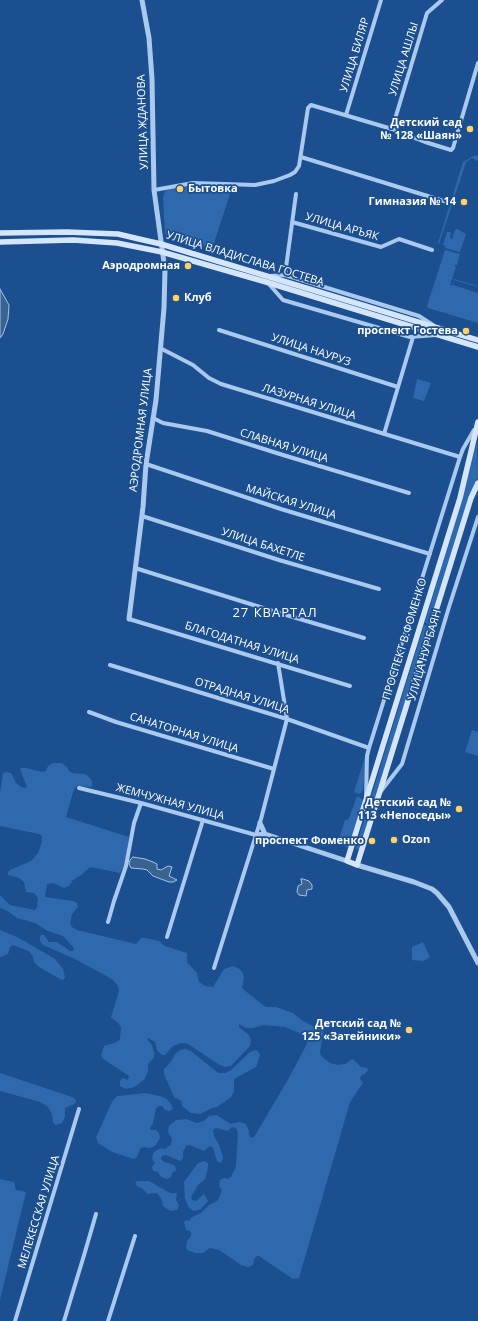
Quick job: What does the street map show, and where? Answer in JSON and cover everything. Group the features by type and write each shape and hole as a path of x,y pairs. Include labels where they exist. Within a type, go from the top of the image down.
{"main road":[{"name":"УЛИЦА ВЛАДИСЛАВА ГОСТЕВА","path":"0,233 67,232 118,234 161,244 266,279 438,332 478,347"},
{"name":"УЛИЦА ВЛАДИСЛАВА ГОСТЕВА","path":"0,242 73,240 109,242 162,252 266,279"},
{"name":"УЛИЦА ВЛАДИСЛАВА ГОСТЕВА","path":"438,332 478,340"},
{"path":"477,424 478,434"},
{"name":"ПРОСПЕКТ В.ФОМЕНКО","path":"347,861 460,498 477,424"},
{"name":"ПРОСПЕКТ В.ФОМЕНКО","path":"357,865 471,498 478,483"},
{"path":"347,861 357,865"}],"street":[{"name":"УЛИЦА ЖДАНОВА","path":"142,0 149,38 152,79 154,190 161,244"},
{"name":"УЛИЦА БИЛЯР","path":"346,115 381,0"},
{"name":"УЛИЦА АШЛЫ","path":"392,129 427,13 442,0"},
{"path":"154,190 193,183 255,185 274,181 295,172 299,166 308,108 311,105 392,129 450,150 453,148 478,62"},
{"path":"301,157 447,202"},
{"path":"284,275 296,194"},
{"name":"УЛИЦА АРЪЯК","path":"292,222 381,247 399,239 432,250"},
{"name":"АЭРОДРОМНАЯ УЛИЦА","path":"129,619 142,516 146,464 153,418 164,308 165,270 161,244"},
{"path":"284,275 419,316 438,332 413,337 283,300 266,279 284,275"},
{"name":"УЛИЦА НАУРУЗ","path":"219,330 398,387"},
{"path":"384,434 413,337"},
{"name":"ЛАЗУРНАЯ УЛИЦА","path":"160,348 193,365 209,378 221,384 460,457"},
{"name":"СЛАВНАЯ УЛИЦА","path":"153,418 163,423 207,431 409,493"},
{"path":"366,802 367,756 369,748 408,619 460,457 477,424"},
{"name":"МАЙСКАЯ УЛИЦА","path":"146,464 281,509 430,554"},
{"name":"УЛИЦА БАХЕТЛЕ","path":"142,516 279,560 379,589"},
{"name":"УЛИЦА НУР БАЯН","path":"379,793 402,764 449,607 478,517"},
{"path":"135,568 364,638"},
{"name":"БЛАГОДАТНАЯ УЛИЦА","path":"129,619 350,686"},
{"path":"214,968 260,823 287,719 278,663"},
{"name":"ОТРАДНАЯ УЛИЦА","path":"110,665 287,719 369,748"},
{"name":"САНАТОРНАЯ УЛИЦА","path":"89,712 116,722 274,769"},
{"name":"ЖЕМЧУЖНАЯ УЛИЦА","path":"79,788 141,803 256,835"},
{"path":"108,922 126,866 134,824 141,803"},
{"path":"167,937 203,820"},
{"path":"260,823 265,834"},
{"path":"256,835 265,834 347,861"},
{"path":"357,865 414,882 438,893 449,907 478,963"},
{"name":"МЕЛЕКЕССКАЯ УЛИЦА","path":"15,1321 79,1109"},
{"path":"64,1321 86,1252 96,1214"},
{"path":"108,1321 134,1236"}],"shaded area":[{"path":"475,155 478,156 478,161 472,158 466,162 439,244 438,243 463,162"},
{"path":"233,185 212,249 176,236 167,236 165,233 163,198 165,191 173,187"},
{"path":"457,229 466,234 460,252 445,248 446,246 443,245 447,232 451,232 450,238 452,239 455,230"},
{"path":"445,250 460,254 457,265 454,265 456,267 450,285 452,286 454,279 478,286 454,280 453,285 478,293 478,323 428,308 427,306"},
{"path":"0,289 9,305 8,319 3,334 0,338"},
{"path":"417,379 431,383 424,401 413,398"},
{"path":"477,443 478,477 469,497 429,624 425,623 463,495 471,456"},
{"path":"424,625 429,626 360,850 355,849"},
{"path":"472,730 478,732 478,756 465,752"},
{"path":"367,750 363,790 360,794 354,792"},
{"path":"53,763 62,763 72,773 85,774 92,781 92,787 77,786 74,789 66,817 129,837 125,865 120,873 90,867 73,880 69,886 64,888 53,883 47,884 45,897 73,901 77,903 78,907 72,914 70,923 72,927 77,930 136,944 141,938 159,941 165,946 187,953 187,962 197,973 199,982 205,986 213,987 224,969 233,966 238,968 242,971 244,978 242,988 266,1007 276,1007 293,1013 303,1021 316,1028 320,1028 323,1031 320,1052 321,1056 330,1063 338,1065 345,1064 352,1059 361,1067 367,1068 368,1070 361,1076 360,1078 363,1083 350,1102 299,1278 293,1279 259,1256 254,1259 253,1265 248,1267 241,1265 219,1250 210,1248 203,1253 195,1253 187,1250 187,1241 191,1236 191,1233 190,1231 186,1230 184,1222 186,1220 189,1221 192,1217 201,1213 209,1205 217,1201 222,1190 219,1186 220,1180 231,1177 236,1166 238,1133 236,1128 232,1127 228,1131 216,1128 213,1130 223,1157 221,1163 217,1161 213,1148 210,1146 204,1151 190,1145 186,1146 183,1152 183,1158 180,1161 166,1155 162,1156 161,1159 164,1162 175,1166 176,1170 172,1173 171,1177 167,1179 161,1177 158,1172 153,1171 152,1167 155,1163 152,1159 155,1151 161,1148 165,1149 171,1145 172,1139 168,1132 169,1126 176,1120 186,1119 197,1123 204,1121 209,1116 216,1115 231,1124 240,1122 246,1124 250,1138 254,1137 307,1044 307,1039 304,1035 285,1027 264,1025 246,1028 239,1024 239,1027 249,1035 251,1041 250,1046 231,1066 225,1067 188,1044 181,1043 173,1046 165,1055 162,1055 157,1050 155,1042 148,1038 147,1039 152,1045 154,1058 148,1064 148,1071 145,1079 134,1087 126,1089 120,1086 120,1081 123,1078 128,1080 129,1076 102,1058 101,1055 104,1046 117,1042 120,1039 121,1027 111,1017 119,991 118,986 112,979 75,959 43,945 40,941 41,935 44,935 49,942 57,942 70,951 73,951 74,948 63,936 48,931 35,923 17,918 6,910 0,908 0,895 10,905 35,910 37,907 38,898 34,893 26,892 24,882 19,878 8,875 8,872 31,861 38,853 42,842 42,836 39,834 0,826 0,793 3,773 11,773 16,783 21,787 26,788 27,787 20,769 21,768 42,772 46,771 48,766"},
{"path":"357,796 363,801 350,848 339,844 338,842 345,820 349,818"},
{"path":"133,857 145,859 157,864 157,869 161,870 168,866 172,867 169,876 177,880 169,882 153,876 147,870 131,868 129,864"},
{"path":"301,879 309,881 312,885 312,889 307,890 306,896 299,895 297,892 298,886 302,884"},
{"path":"0,930 19,938 55,959 63,969 65,977 63,980 39,967 34,962 29,951 13,945 10,947 8,954 0,957"},
{"path":"423,942 430,957 423,961 412,960 412,947"},
{"path":"185,1049 191,1051 218,1073 230,1071 250,1052 255,1050 258,1051 260,1055 256,1067 234,1079 234,1091 231,1097 217,1107 200,1114 191,1113 183,1107 181,1101 174,1097 164,1074 164,1069 176,1053"},
{"path":"0,1073 72,1097 76,1102 65,1108 65,1117 62,1123 55,1125 48,1107 40,1102 0,1091"},
{"path":"146,1093 167,1099 173,1109 169,1111 165,1110 162,1106 156,1108 153,1123 150,1128 151,1130 156,1130 159,1133 160,1138 155,1146 150,1148 143,1147 134,1159 112,1152 98,1143 96,1137 112,1102 117,1096"},
{"path":"204,1161 208,1163 205,1179 198,1185 191,1197 192,1200 196,1201 204,1194 208,1201 201,1209 194,1211 189,1208 185,1199 184,1182 198,1163"},
{"path":"0,1179 14,1182 16,1190 26,1192 0,1300"},
{"path":"137,1181 149,1181 170,1193 177,1193 176,1200 179,1205 177,1210 170,1211 163,1206 161,1198 157,1193 147,1194 143,1189 135,1184"}],"place":[{"name":"Детский сад № 128 «Шаян»","path":"470,129"},
{"name":"Бытовка","path":"180,189"},
{"name":"Гимназия № 14","path":"464,202"},
{"name":"Аэродромная","path":"188,266"},
{"name":"Клуб","path":"176,298"},
{"name":"проспект Гостева","path":"466,331"},
{"name":"Детский сад № 113 «Непоседы»","path":"459,809"},
{"name":"Ozon","path":"394,840"},
{"name":"проспект Фоменко","path":"372,841"},
{"name":"Детский сад № 125 «Затейники»","path":"409,1030"}],"district":[{"name":"27 КВАРТАЛ","path":"275,613"}]}
